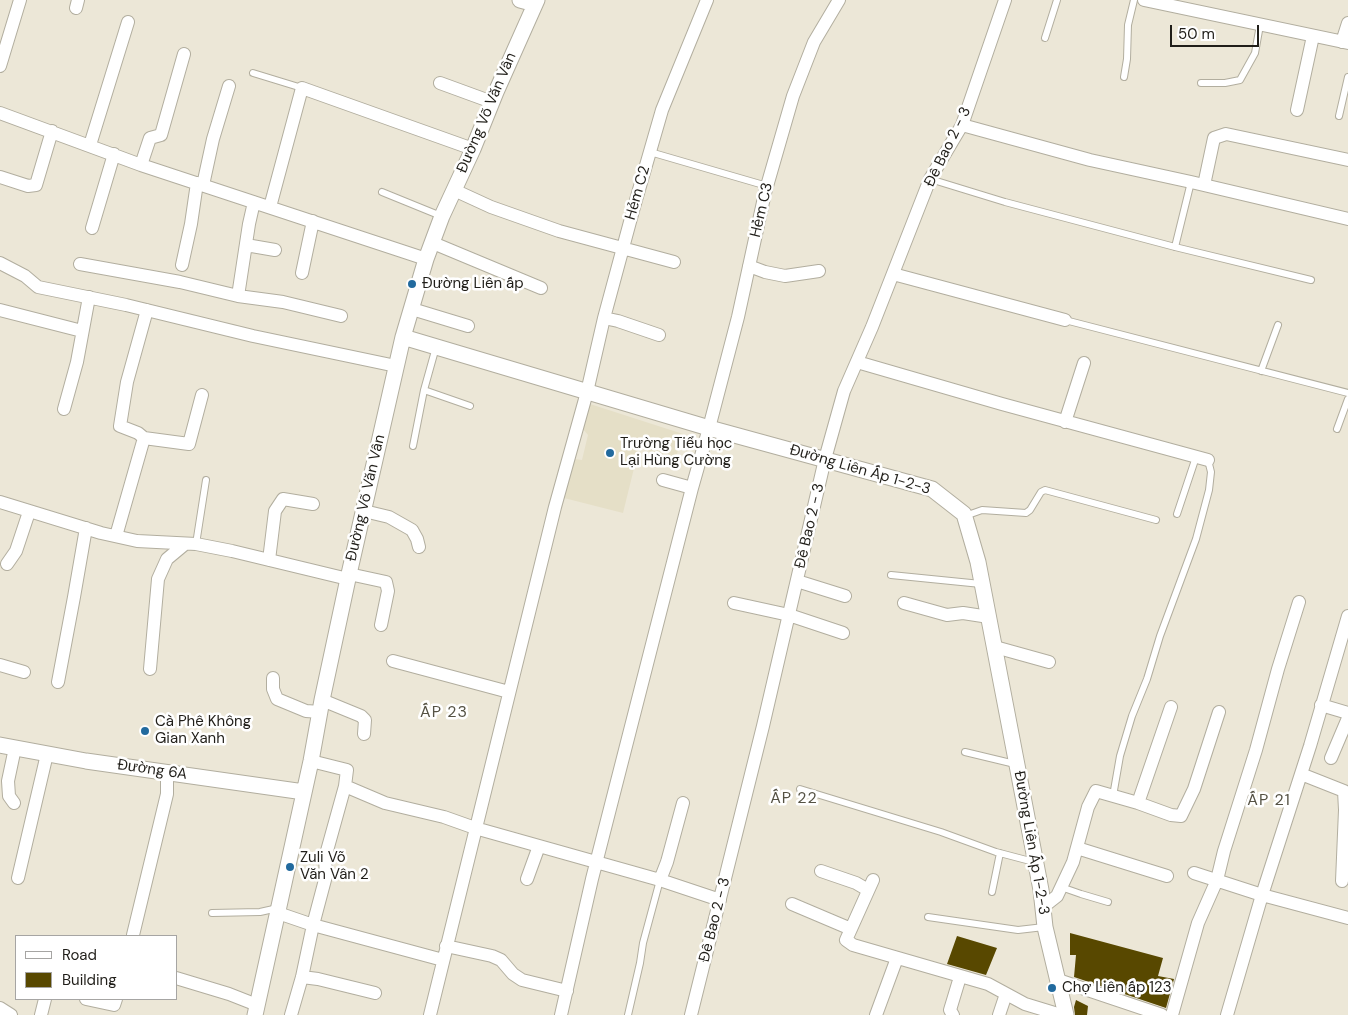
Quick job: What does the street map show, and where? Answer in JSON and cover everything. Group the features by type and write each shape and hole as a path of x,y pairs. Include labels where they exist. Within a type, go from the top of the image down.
{"street":[{"path":"0,66 20,0"},
{"path":"520,0 536,2"},
{"name":"Hẻm C2","path":"430,1015 555,507 587,392 623,248 662,110 707,0"},
{"name":"Hẻm C3","path":"561,1015 596,863 738,317 767,186 794,96 814,42 839,0"},
{"name":"Đê Bao 2 - 3","path":"691,1015 789,615 825,459 844,391 930,179 962,125 1005,0"},
{"path":"1144,0 1345,42 1348,23"},
{"name":"Đường Võ Văn Vân","path":"256,1010 312,761 321,706 348,576 403,338 426,259 442,216 473,150 536,2"},
{"path":"90,145 128,22"},
{"path":"1296,110 1313,36"},
{"path":"141,165 150,138 162,135 184,54"},
{"path":"440,83 492,102"},
{"path":"182,264 200,184 229,86"},
{"path":"270,207 302,88 473,150"},
{"path":"0,113 141,165 426,259"},
{"path":"962,125 1090,160 1348,219"},
{"path":"0,178 28,186 36,186 52,131"},
{"path":"1204,185 1214,138 1226,134 1348,160"},
{"path":"92,228 114,154"},
{"path":"454,190 491,207 559,231 674,262"},
{"path":"238,296 254,202"},
{"path":"302,273 313,221"},
{"path":"433,243 541,288"},
{"path":"246,244 276,250"},
{"path":"0,263 25,276 38,287 147,310 262,338 396,366"},
{"path":"80,264 180,282 238,296 283,302 342,316"},
{"path":"749,266 785,276 819,271"},
{"path":"893,274 1065,320"},
{"path":"64,409 77,362 89,297"},
{"path":"412,309 468,326"},
{"path":"0,310 82,332"},
{"path":"147,310 127,382 120,426 138,433 144,438 189,444 202,395"},
{"path":"604,318 659,335"},
{"name":"Đường Liên Ấp 1-2-3","path":"403,338 709,428 932,489 965,516 978,562 989,616 1036,862 1044,907 1045,927 1066,1015"},
{"path":"857,362 1065,422 1202,458"},
{"path":"1065,422 1084,363"},
{"path":"116,536 144,438"},
{"path":"663,480 692,488"},
{"path":"269,560 274,511 284,499 313,504"},
{"path":"0,502 137,541 191,544 386,582 388,591 381,625"},
{"path":"364,511 389,517 412,530 419,547"},
{"path":"7,564 16,551 30,512"},
{"path":"58,682 86,528"},
{"path":"150,669 158,579 168,559 191,544"},
{"path":"797,581 845,596"},
{"path":"1172,1015 1198,923 1217,880 1299,602"},
{"path":"734,603 789,615 843,633"},
{"path":"904,603 948,615 963,613 989,616"},
{"path":"1227,1015 1348,616"},
{"path":"995,647 1049,662"},
{"path":"394,661 509,692"},
{"path":"0,665 24,672"},
{"path":"273,678 273,689 277,699 306,711 321,706 361,716 365,720 364,734"},
{"path":"1321,705 1348,713"},
{"path":"1138,803 1171,707"},
{"path":"1044,907 1057,896 1062,887 1073,862 1088,807 1096,791 1171,815 1181,816 1194,789 1219,712"},
{"path":"1330,758 1348,718"},
{"path":"8,747 9,796 14,803"},
{"name":"Đường 6A","path":"8,747 304,792"},
{"path":"18,878 47,754"},
{"path":"291,1015 326,876 325,858 345,786 347,770 312,761"},
{"path":"133,935 167,794 168,772"},
{"path":"1301,774 1346,792 1342,881"},
{"path":"345,786 385,803 444,817 596,863 660,880 720,900"},
{"path":"660,880 668,862 683,803"},
{"path":"527,879 539,846"},
{"path":"1077,848 1167,876"},
{"path":"821,871 856,884 871,885 846,940 853,945 988,984 1025,1004 1061,1015"},
{"path":"1194,873 1262,895 1348,918"},
{"path":"792,904 851,929"},
{"path":"278,910 313,925 443,960"},
{"path":"446,946 492,956 501,960 513,974 522,980 567,991"},
{"path":"876,1015 897,958"},
{"path":"302,977 375,993"},
{"path":"953,1015 950,1010 960,977"},
{"path":"178,979 229,994 256,1010"},
{"path":"1058,980 1140,1011 1162,1015"},
{"path":"999,1015 1006,994"},
{"path":"41,1015 45,1000"},
{"path":"91,1000 114,1005 116,1000"},
{"path":"0,1008 11,1015"}],"lane":[{"path":"1045,38 1057,0"},
{"path":"1124,77 1127,59 1128,25 1134,0"},
{"path":"1201,82 1226,83 1240,80 1255,53 1260,25"},
{"path":"253,73 302,88"},
{"path":"1339,116 1348,77"},
{"path":"650,152 767,186"},
{"path":"930,179 1005,202 1175,247 1311,280"},
{"path":"1175,247 1191,182"},
{"path":"382,192 442,216"},
{"path":"1065,320 1348,393"},
{"path":"1261,371 1278,325"},
{"path":"413,446 424,390 436,347"},
{"path":"424,390 470,406"},
{"path":"1337,429 1348,399"},
{"path":"1177,514 1202,458"},
{"path":"1113,796 1120,756 1132,716 1147,679 1160,636 1196,539 1209,490 1211,472 1202,458"},
{"path":"191,544 206,480"},
{"path":"965,516 982,510 1026,514 1045,490 1156,520"},
{"path":"891,575 982,584"},
{"path":"965,752 1017,764"},
{"path":"800,789 941,832 1000,853 1036,862"},
{"path":"992,892 1000,853"},
{"path":"628,1015 643,943 660,880"},
{"path":"1062,887 1108,902"},
{"path":"212,912 237,914 278,910"},
{"path":"928,917 1018,930 1045,927"}],"shaded area":[{"name":"Trường Tiểu học Lại Hùng Cường","path":"590,404 683,434 675,460 639,448 623,513 564,498 574,459 582,460 588,435 583,429"}],"building":[{"path":"1070,933 1163,958 1158,976 1174,979 1166,1008 1074,977 1076,955 1070,955"},
{"path":"957,936 997,948 986,975 947,964"},
{"path":"1076,1000 1088,1006 1087,1015 1075,1015 1074,1007"}],"place":[{"name":"Đường Liên ấp","path":"412,284"},
{"name":"Trường Tiểu học Lại Hùng Cường","path":"610,453"},
{"name":"Cà Phê Không Gian Xanh","path":"145,731"},
{"name":"Zuli Võ Văn Vân 2","path":"290,867"},
{"name":"Chợ Liên ấp 123","path":"1052,988"}],"district":[{"name":"ẤP 23","path":"444,713"},
{"name":"ẤP 22","path":"794,799"},
{"name":"ẤP 21","path":"1269,801"}]}
